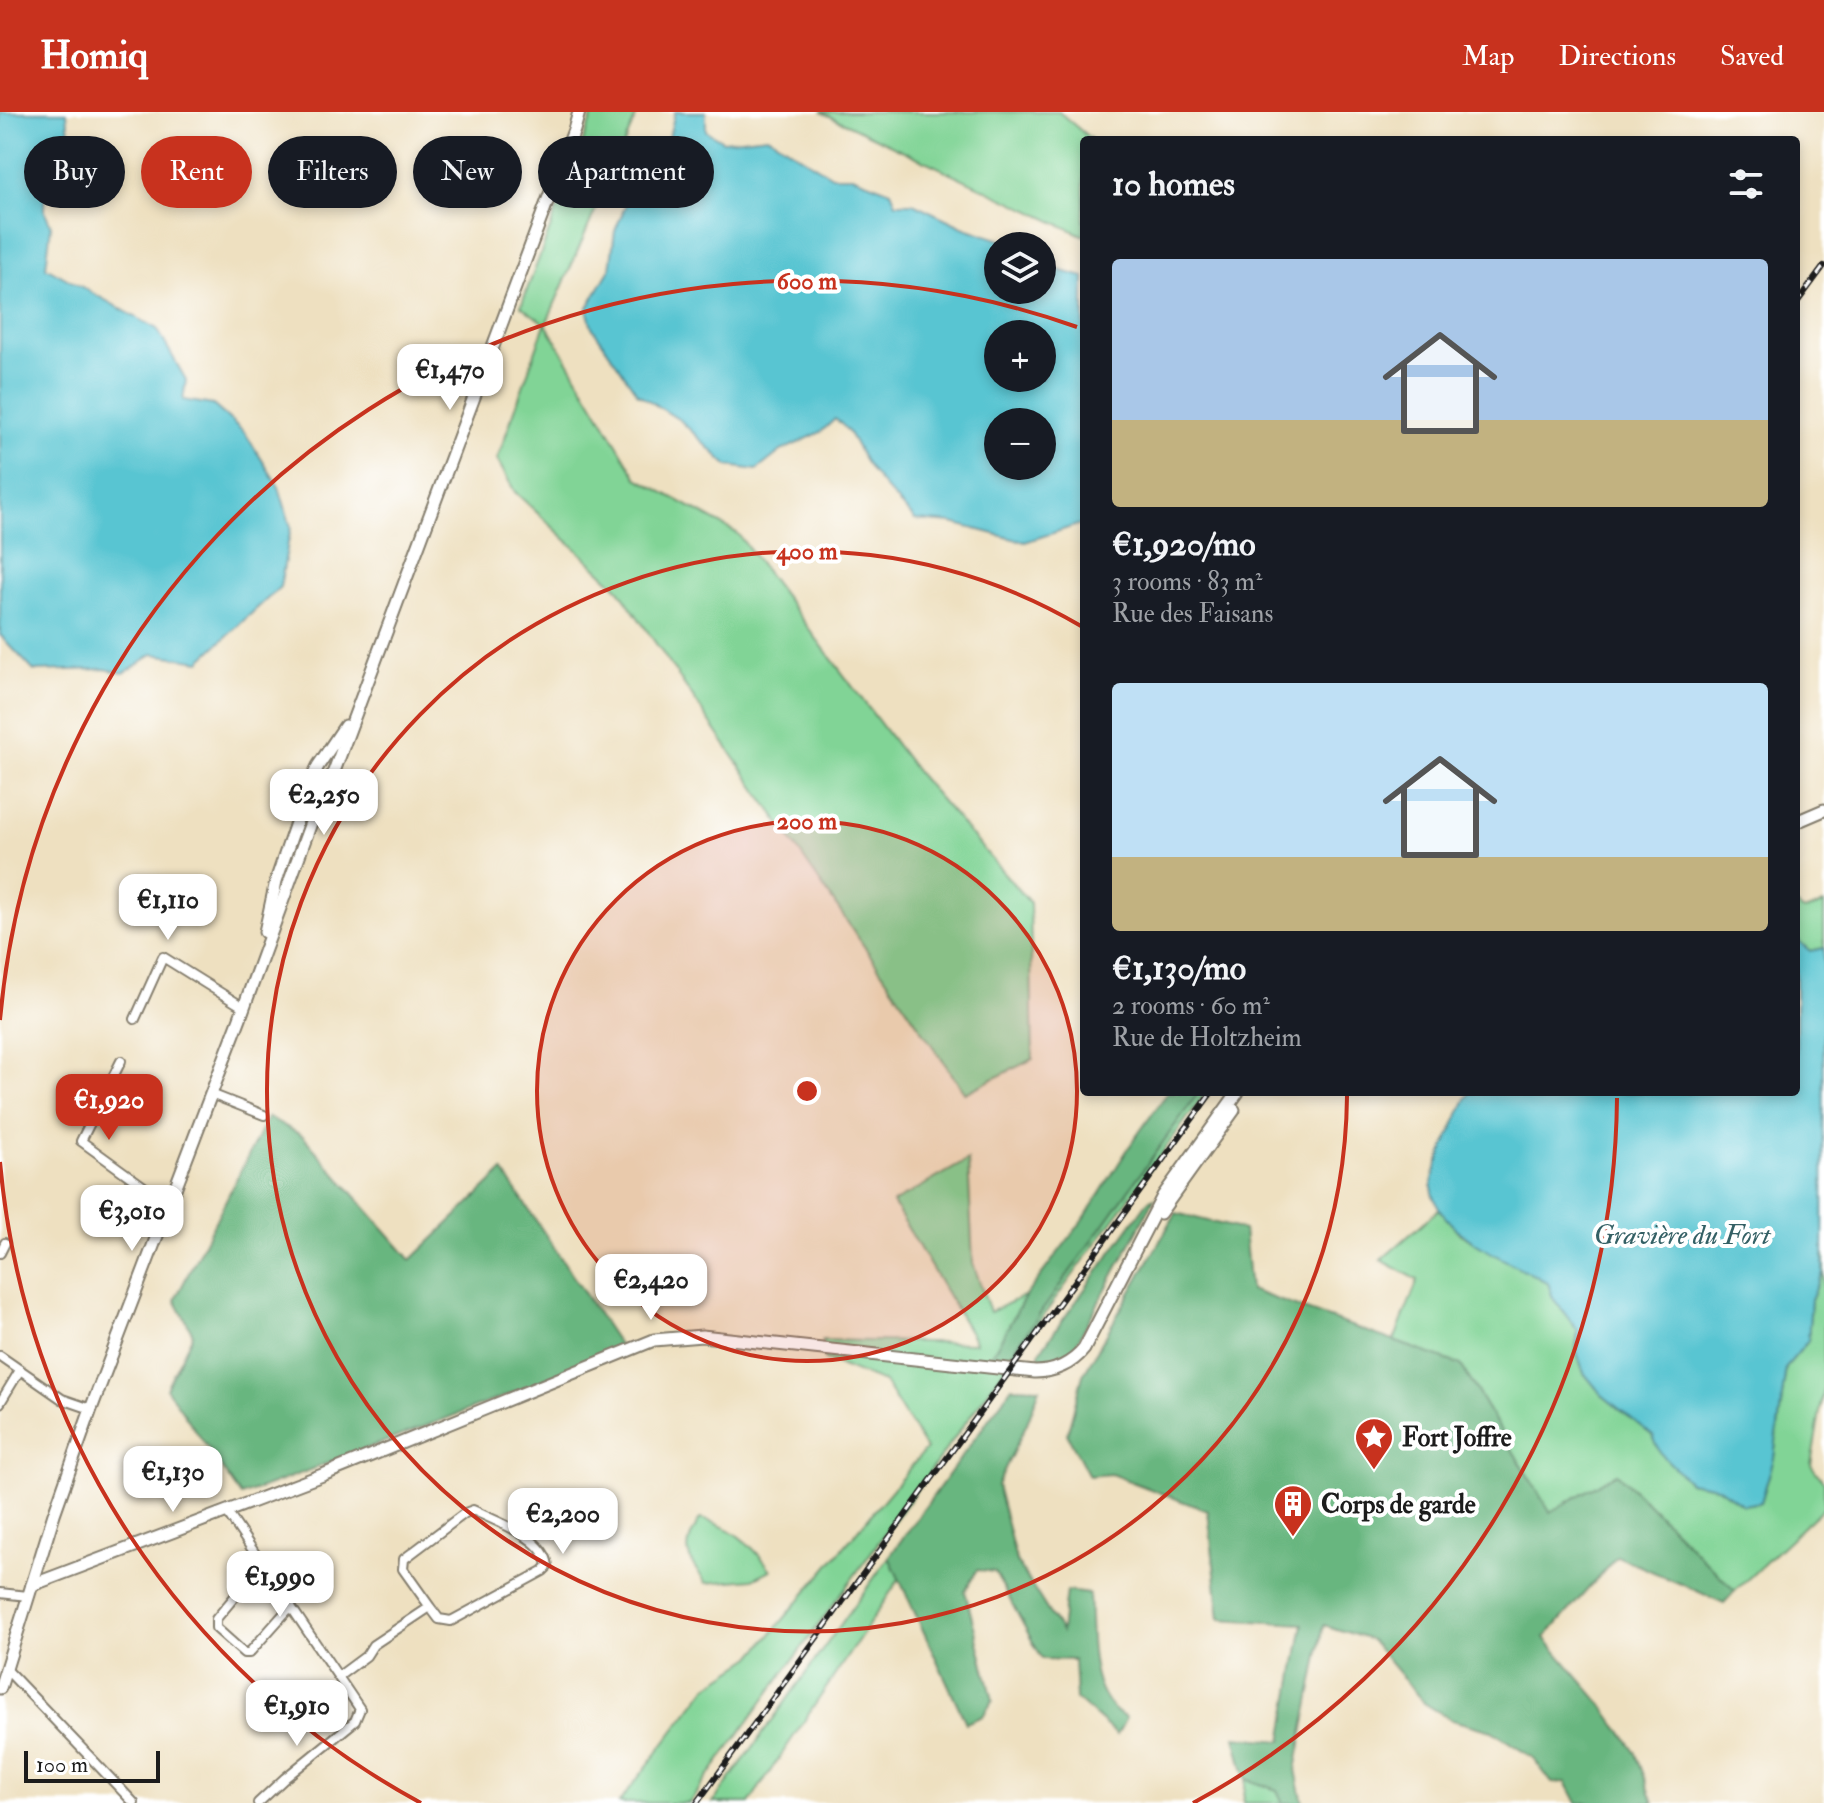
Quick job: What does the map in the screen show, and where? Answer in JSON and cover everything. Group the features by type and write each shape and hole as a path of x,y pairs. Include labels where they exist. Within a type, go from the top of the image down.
{"main road":[{"path":"279,894 333,774 582,112"},
{"path":"0,1688 91,1409 262,959 291,837 300,812 318,766 358,705"},
{"path":"1800,820 1822,811"},
{"path":"300,812 313,817"},
{"path":"291,837 304,841"},
{"path":"30,1591 546,1386 643,1342 665,1338 721,1338 1035,1372 1057,1368 1075,1359 1084,1349 1163,1196 1235,1096"},
{"path":"1141,1240 1242,1096"}],"street":[{"path":"135,1019 163,957 240,1005 245,1005"},
{"path":"121,1061 81,1141 169,1205"},
{"path":"211,1094 264,1115"},
{"path":"0,1253 5,1243"},
{"path":"0,1356 62,1399 91,1409"},
{"path":"0,1403 20,1370"},
{"path":"473,1510 536,1542 547,1559 548,1566 543,1571 451,1621 439,1619 430,1607 403,1569 404,1559 465,1513 473,1510"},
{"path":"227,1512 360,1709 355,1721 258,1803"},
{"path":"262,1564 216,1619 216,1628 244,1653 249,1653 291,1606"},
{"path":"0,1593 30,1591"},
{"path":"339,1676 366,1656 373,1645 430,1607"},
{"path":"6,1669 134,1803"}],"green space":[{"path":"594,112 638,112 628,136 585,136"},
{"path":"821,112 1059,112 1087,136 1080,136 1080,234"},
{"path":"558,208 596,208 546,324 637,478 737,533 919,775 1030,903 1033,1059 965,1093 617,587 515,492 497,460 545,324 521,306"},
{"path":"1824,904 1824,948 1810,951 1800,942 1800,908 1804,911"},
{"path":"1165,1096 1196,1096 1006,1361 997,1362 991,1357 1026,1295 1083,1220"},
{"path":"1196,1096 1203,1096 689,1803 619,1803 707,1687 752,1657 926,1449 884,1382 825,1360 822,1340 976,1343 893,1203 968,1160 973,1263 990,1312 1026,1295 991,1357 1006,1361"},
{"path":"268,1117 303,1136 411,1260 503,1171 619,1345 524,1389 241,1496 166,1388 193,1334 175,1300"},
{"path":"1155,1198 1075,1346 1059,1359 1039,1360 1039,1353 1149,1200"},
{"path":"1439,1209 1460,1234 1548,1283 1553,1298 1578,1331 1576,1350 1584,1373 1602,1395 1653,1436 1661,1453 1689,1482 1717,1487 1743,1505 1761,1502 1774,1458 1786,1367 1808,1341 1811,1299 1823,1273 1824,1254 1824,1389 1811,1465 1824,1482 1824,1507 1735,1591 1617,1473 1550,1513 1461,1365 1394,1341 1418,1280 1381,1260"},
{"path":"1176,1213 1244,1230 1250,1290 1461,1365 1550,1512 1617,1473 1735,1591 1724,1603 1617,1556 1545,1638 1604,1707 1635,1751 1654,1803 1577,1803 1566,1782 1552,1783 1533,1758 1492,1731 1452,1720 1424,1703 1371,1640 1324,1625 1296,1770 1303,1803 1283,1803 1277,1790 1246,1779 1235,1737 1282,1741 1303,1624 1220,1619 1208,1511 1111,1474 1089,1476 1067,1434 1083,1375"},
{"path":"1012,1387 1040,1388 997,1485 1016,1560 1061,1632 1066,1591 1089,1594 1091,1645 1097,1680 1103,1695 1126,1718 1117,1735 1076,1699 1074,1660 1042,1659 995,1572 977,1570 965,1591 993,1700 983,1716 966,1723 889,1557"},
{"path":"700,1519 722,1526 740,1537 771,1570 753,1579 706,1583 688,1552 690,1538"},
{"path":"889,1557 900,1578 749,1803 713,1803"},
{"path":"1246,1779 1278,1790 1283,1803 1243,1803"}],"water":[{"path":"0,112 67,112 68,136 24,136 24,208 44,208 51,226 46,267 157,329 186,380 183,400 213,405 245,433 279,487 291,527 280,587 200,661 153,654 124,673 105,669 34,671 0,635"},
{"path":"675,112 706,112 706,131 723,141 768,136 832,176 852,176 891,191 896,203 913,203 984,234 984,304 1056,304 1056,269 1080,276 1080,524 1025,542 952,523 915,520 879,480 850,435 835,419 821,432 781,451 757,470 728,466 681,421 637,393 592,327 587,309 610,269 615,231 624,208 714,208 714,136 669,136"},
{"name":"Gravière du Fort","path":"1800,942 1810,951 1824,948 1823,1273 1811,1299 1808,1341 1786,1367 1774,1458 1761,1502 1743,1505 1717,1487 1689,1482 1660,1453 1653,1436 1602,1395 1584,1373 1576,1350 1578,1331 1553,1298 1548,1283 1478,1245 1447,1219 1437,1203 1433,1179 1468,1096 1800,1096"}],"railway":[{"path":"1800,299 1824,266"},
{"path":"697,1803 1209,1096"}],"place":[{"name":"Fort Joffre","path":"1374,1471"},
{"name":"Corps de garde","path":"1293,1538"}]}
